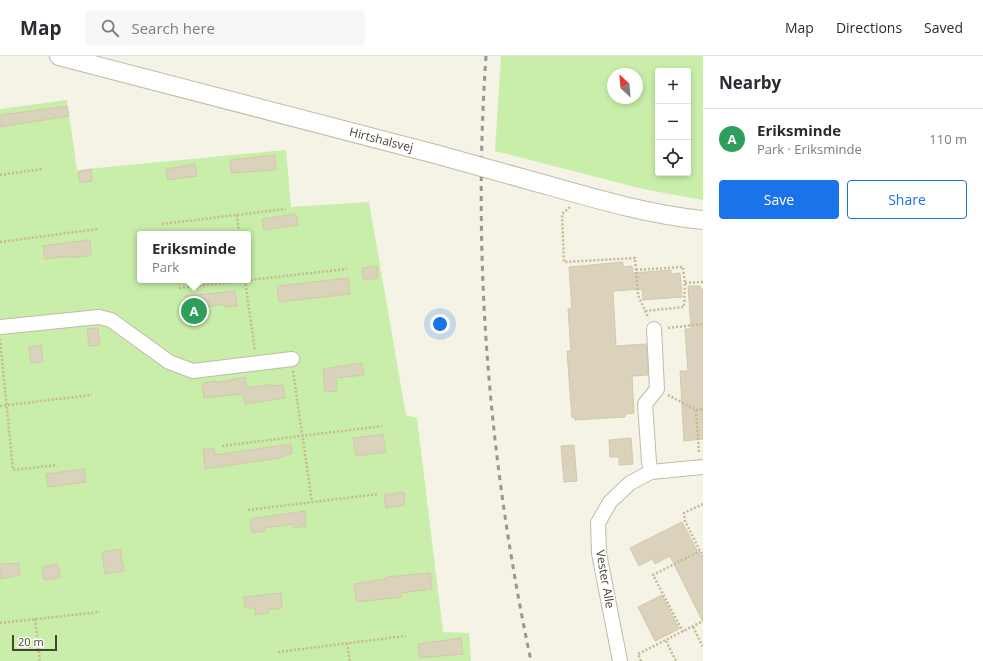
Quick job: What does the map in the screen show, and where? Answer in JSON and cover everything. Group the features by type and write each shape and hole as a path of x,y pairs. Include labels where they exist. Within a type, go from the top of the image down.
{"street":[{"name":"Hirtshalsvej","path":"59,56 439,155 583,195 680,218 703,220"},
{"path":"0,327 99,317 111,320 169,362 193,371 292,359"},
{"path":"651,472 645,404 657,389 654,329"},
{"name":"Vester Alle","path":"620,661 599,553 598,523 610,502 615,497 630,484 651,472 702,467"}],"path":[{"path":"0,174 42,169"},
{"path":"583,195 562,214 564,262 635,258 638,295 654,329 703,324"},
{"path":"162,224 286,209"},
{"path":"237,215 239,231"},
{"path":"0,242 98,229"},
{"path":"636,270 683,266 685,283 684,307 645,311"},
{"path":"251,279 347,269"},
{"path":"685,283 703,282"},
{"path":"179,288 220,283"},
{"path":"245,283 256,363"},
{"path":"0,335 13,470 57,465"},
{"path":"292,359 312,502"},
{"path":"657,389 696,410 703,409"},
{"path":"0,406 92,394"},
{"path":"696,410 702,467"},
{"path":"222,446 382,426"},
{"path":"248,510 379,494"},
{"path":"703,504 684,513 685,521 703,557"},
{"path":"683,632 653,575 700,551"},
{"path":"0,623 100,612"},
{"path":"35,619 40,661"},
{"path":"641,661 638,654 703,621"},
{"path":"693,627 703,647"},
{"path":"278,652 406,636"},
{"path":"666,641 675,661"},
{"path":"347,643 350,661"}],"green space":[{"path":"501,56 703,56 703,200 643,189 495,151"},
{"path":"67,100 77,170 286,150 291,207 369,202 406,415 417,418 443,632 469,633 471,661 0,661 0,109"}],"building":[{"path":"67,106 69,116 0,127 0,115"},
{"path":"275,155 276,170 231,173 230,160"},
{"path":"195,164 197,176 168,180 166,169"},
{"path":"91,169 92,181 80,183 78,172"},
{"path":"296,214 298,225 264,230 262,219"},
{"path":"87,240 87,242 90,241 91,254 88,254 88,256 70,258 70,256 45,259 43,246"},
{"path":"623,262 623,267 632,266 633,273 671,270 671,274 680,273 682,297 643,300 642,289 613,291 616,346 646,344 648,375 632,376 634,413 625,414 625,417 575,420 575,417 572,418 567,351 571,351 568,309 572,308 569,267"},
{"path":"377,266 378,278 363,280 362,268"},
{"path":"348,278 350,294 279,302 277,286"},
{"path":"688,286 700,286 701,290 703,289 703,439 684,441 680,371 688,371 685,329 691,329"},
{"path":"235,291 237,306 225,307 225,304 200,308 200,311 187,312 185,296"},
{"path":"98,328 100,345 89,346 87,329"},
{"path":"41,345 43,362 31,363 29,347"},
{"path":"362,363 364,375 336,378 337,391 325,392 323,369"},
{"path":"245,377 247,388 273,384 273,386 283,385 285,398 245,404 243,394 204,398 202,383 216,381 216,383"},
{"path":"383,434 386,452 356,456 353,438"},
{"path":"631,438 633,464 619,465 619,457 610,457 609,440"},
{"path":"291,444 292,453 279,458 205,469 203,449 214,448 215,455"},
{"path":"574,445 577,481 564,482 561,446"},
{"path":"84,469 86,482 48,487 46,474"},
{"path":"404,492 405,505 386,508 384,495"},
{"path":"305,511 306,526 293,528 293,524 265,528 265,531 252,533 250,519"},
{"path":"682,522 700,556 703,555 703,622 670,556 655,564 652,559 639,566 630,548"},
{"path":"120,549 124,571 105,574 102,552"},
{"path":"19,563 20,575 0,579 0,564"},
{"path":"58,564 60,578 44,580 42,567"},
{"path":"430,573 432,589 401,593 401,597 358,602 356,600 354,584 386,579 386,577"},
{"path":"281,593 282,608 268,610 268,613 256,615 255,608 245,608 244,597"},
{"path":"662,595 679,629 655,641 638,607"},
{"path":"461,638 463,654 420,658 418,644"}],"railway":[{"path":"486,56 482,132 481,208 483,284 488,360 504,511 516,586 531,661"}],"place":[{"name":"Eriksminde","path":"194,311"}]}
